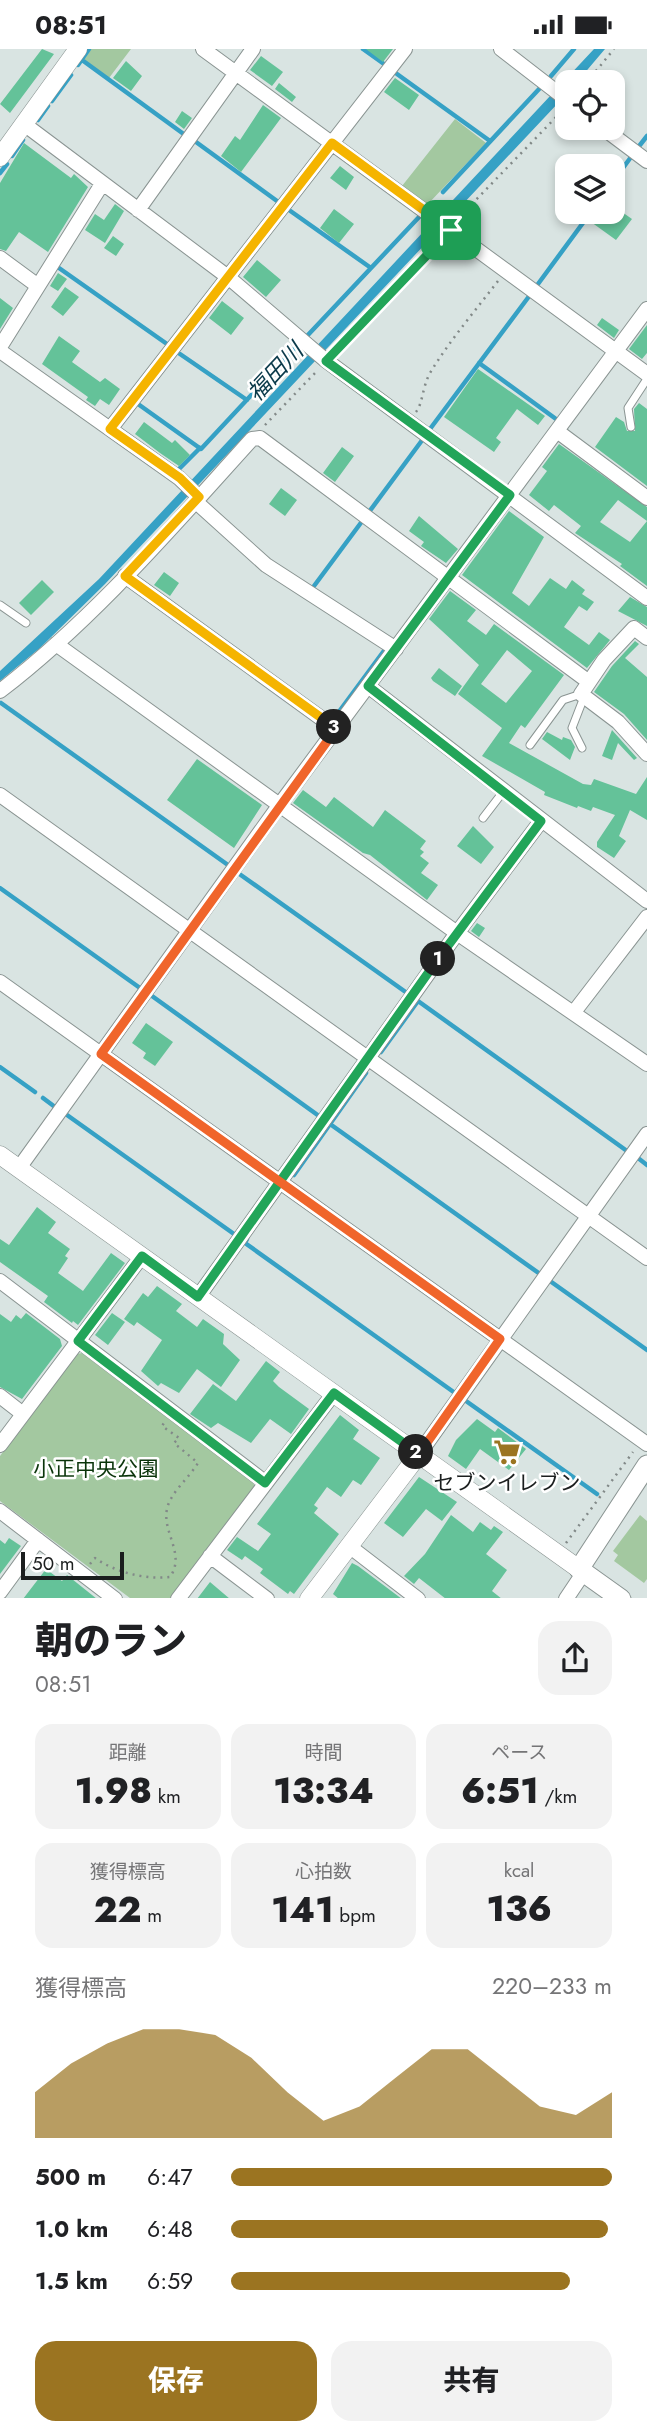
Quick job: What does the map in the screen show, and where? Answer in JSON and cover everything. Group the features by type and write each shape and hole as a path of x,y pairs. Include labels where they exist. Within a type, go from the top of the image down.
{"main road":[{"path":"621,1598 582,1571 647,1465"}],"street":[{"path":"0,157 78,49"},
{"path":"203,49 433,215 647,377"},
{"path":"138,210 253,49"},
{"path":"110,429 405,49"},
{"path":"501,49 555,89"},
{"path":"24,124 228,277 309,348 647,598"},
{"path":"619,140 647,161"},
{"path":"103,184 0,349 183,481 266,565 396,649"},
{"path":"0,258 38,286"},
{"path":"19,1168 281,803 647,309"},
{"path":"557,431 647,498"},
{"path":"0,691 56,644 125,576 252,439 260,438 449,577 585,691 647,754"},
{"path":"125,576 336,729"},
{"path":"585,691 634,628 647,638"},
{"path":"56,644 281,803 457,933 647,1064"},
{"path":"368,686 647,901"},
{"path":"0,795 647,1258"},
{"path":"198,1297 457,933 541,821"},
{"path":"574,1012 647,917"},
{"path":"0,982 644,1442"},
{"path":"309,1598 419,1454 647,1134"},
{"path":"0,1155 582,1571 566,1598"},
{"path":"0,1445 142,1256"},
{"path":"0,1281 265,1483"},
{"path":"178,1598 334,1393"},
{"path":"0,1396 23,1414"},
{"path":"0,1511 115,1598"},
{"path":"0,1592 38,1540"},
{"path":"349,1546 418,1598"},
{"path":"210,1556 267,1598"}],"lane":[{"path":"631,427 628,408 647,377"},
{"path":"0,605 26,623"},
{"path":"530,745 562,700 585,691"},
{"path":"582,748 572,728 585,691"},
{"path":"483,818 503,792"}],"path":[{"path":"597,70 614,49"},
{"path":"252,439 555,118"},
{"path":"409,421 421,405 421,390 440,357 506,270"},
{"path":"83,1574 94,1557 105,1565 152,1578 170,1577 173,1573 176,1549 167,1525 168,1504 198,1463 174,1443 178,1438 162,1426 172,1412"},
{"path":"563,1547 644,1442"}],"green space":[{"path":"91,49 131,49 109,78 84,60"},
{"path":"455,119 486,143 427,205 402,186"},
{"name":"小正中央公園","path":"82,1353 253,1482 255,1487 170,1598 130,1598 0,1501 0,1456 77,1354"},
{"path":"640,1515 647,1521 647,1579 644,1583 614,1561 618,1555 613,1551"}],"water":[{"path":"594,49 605,49 587,70 574,70"},
{"path":"555,91 555,107 105,584 40,648 0,681 0,671 99,579"}],"building":[{"path":"42,49 54,54 10,113 0,104"},
{"path":"366,49 393,49 383,62"},
{"path":"261,56 283,72 272,86 250,70"},
{"path":"126,61 142,76 131,91 113,78"},
{"path":"395,78 419,95 409,110 384,92"},
{"path":"279,83 296,97 292,102 275,89"},
{"path":"263,105 281,118 241,172 221,156 235,136 240,140"},
{"path":"182,111 192,118 184,129 175,122"},
{"path":"24,143 71,178 74,174 88,187 48,252 19,232 6,251 0,249 0,183"},
{"path":"340,166 354,177 346,190 330,178"},
{"path":"115,204 124,211 105,243 85,230 95,214 104,220"},
{"path":"334,209 354,224 339,243 320,228"},
{"path":"625,214 632,219 616,240 594,224 625,224"},
{"path":"113,236 124,244 116,256 104,248"},
{"path":"257,260 281,280 266,297 243,277"},
{"path":"58,273 67,279 58,291 50,286"},
{"path":"65,287 79,297 63,316 51,307"},
{"path":"0,298 13,308 0,329"},
{"path":"222,301 244,318 231,335 209,318"},
{"path":"602,318 619,330 614,338 597,325"},
{"path":"647,325 647,353 642,359 629,349"},
{"path":"59,336 80,351 72,362 100,382 105,378 120,389 109,405 100,399 95,406 86,400 88,397 42,364"},
{"path":"478,369 545,416 538,425 517,409 496,438 501,442 494,452 444,417"},
{"path":"639,403 647,409 647,486 595,447 616,417 624,422 627,431 635,431 634,409"},
{"path":"144,422 172,443 175,440 190,455 179,466 160,453 135,434"},
{"path":"559,444 647,507 647,521 647,586 620,566 622,564 575,533 581,526 554,505 549,511 529,495 547,471 542,467","holes":["618,500 647,521 630,542 600,522"]},
{"path":"342,447 354,456 335,482 323,473"},
{"path":"281,488 297,500 285,516 269,504"},
{"path":"509,511 544,537 512,593 529,606 550,578 566,589 572,580 585,590 582,594 594,602 587,611 579,606 564,627 589,645 599,632 610,640 587,668 462,575"},
{"path":"419,516 458,549 446,563 421,546 424,542 409,531"},
{"path":"164,572 179,583 170,596 154,585"},
{"path":"42,580 54,592 31,615 19,603"},
{"path":"450,591 476,610 467,621 486,635 494,624 564,675 525,728 521,725 509,743 583,784 591,785 594,779 636,794 647,777 647,820 630,810 619,836 626,841 614,858 597,847 597,842 615,815 593,807 591,811 578,806 577,808 544,795 545,792 482,756 502,728 458,694 479,665 429,619","holes":["507,650 532,671 506,703 481,684"]},
{"path":"630,597 647,607 647,626 618,611"},
{"path":"635,641 639,644 625,658 647,677 647,740 624,714 594,692 612,666"},
{"path":"439,668 462,686 455,696 431,678"},
{"path":"612,730 637,758 634,760 618,743 612,760 602,756"},
{"path":"547,732 562,740 563,737 571,740 575,747 570,760 542,739"},
{"path":"197,759 262,805 234,848 167,800"},
{"path":"303,790 326,807 334,797 373,827 385,810 426,841 420,849 424,852 420,856 429,863 421,873 438,885 427,900 370,855 363,853 293,803"},
{"path":"473,826 494,847 481,864 457,846"},
{"path":"477,923 485,928 479,937 471,931"},
{"path":"146,1023 173,1042 155,1066 143,1058 146,1053 132,1043"},
{"path":"37,1207 56,1222 48,1233 70,1249 65,1256 68,1258 58,1273 83,1291 111,1253 125,1263 78,1325 44,1302 48,1296 0,1262 0,1239 9,1245"},
{"path":"157,1286 182,1304 176,1311 197,1327 203,1319 224,1334 223,1344 240,1360 221,1387 197,1369 179,1393 161,1383 158,1386 141,1371 162,1340 137,1322 134,1326 124,1319 143,1293 148,1297"},
{"path":"26,1313 60,1339 62,1346 22,1399 0,1387 0,1314 11,1322 16,1315 21,1319"},
{"path":"112,1313 125,1322 108,1345 95,1335"},
{"path":"266,1361 280,1372 273,1381 309,1409 291,1434 270,1419 251,1443 218,1423 211,1428 190,1414 213,1384 236,1401"},
{"path":"340,1415 359,1430 353,1439 380,1458 361,1485 353,1480 341,1497 327,1487 314,1505 318,1508 314,1513 339,1534 294,1594 290,1591 288,1594 260,1573 263,1569 245,1556 242,1560 227,1550 237,1537 258,1551 271,1534 257,1524"},
{"path":"477,1419 495,1432 498,1428 526,1449 509,1470 480,1449 466,1469 448,1456 456,1440"},
{"path":"419,1477 457,1502 442,1521 426,1509 403,1537 384,1523"},
{"path":"451,1515 473,1532 480,1522 491,1530 494,1526 503,1532 486,1554 507,1570 492,1591 501,1598 445,1598 419,1578 414,1584 404,1576 425,1554"},
{"path":"9,1538 21,1546 0,1574 0,1540 5,1544"},
{"path":"352,1563 401,1598 338,1598 333,1594"},
{"path":"46,1569 62,1581 67,1575 96,1598 24,1598"},
{"path":"210,1582 229,1598 198,1598"}],"waterway":[{"path":"78,65 89,49"},
{"path":"363,49 384,64"},
{"path":"551,76 574,49"},
{"path":"82,60 185,135"},
{"path":"397,74 490,141"},
{"path":"52,101 71,75"},
{"path":"443,192 540,88"},
{"path":"38,120 48,106"},
{"path":"640,145 647,136"},
{"path":"12,156 23,140"},
{"path":"196,142 277,201"},
{"path":"625,165 631,157"},
{"path":"0,173 7,164"},
{"path":"289,210 371,268"},
{"path":"307,336 420,216"},
{"path":"538,284 582,224"},
{"path":"59,268 167,344"},
{"path":"430,429 530,295"},
{"name":"福田川","path":"138,404 201,449 296,347"},
{"name":"福田川","path":"180,354 247,400"},
{"path":"479,363 556,419"},
{"path":"369,512 423,439"},
{"path":"178,470 200,448"},
{"path":"314,586 363,520"},
{"path":"338,713 386,648"},
{"path":"1,703 228,865"},
{"path":"238,873 407,993"},
{"path":"0,888 140,988"},
{"path":"152,996 319,1116"},
{"path":"381,1052 418,1001 627,1151"},
{"path":"0,1067 35,1092"},
{"path":"294,1175 366,1073"},
{"path":"43,1098 55,1107"},
{"path":"67,1115 234,1234"},
{"path":"330,1124 540,1274"},
{"path":"638,1158 647,1165"},
{"path":"247,1239 245,1243 455,1393"},
{"path":"550,1281 647,1350"},
{"path":"466,1401 597,1494"}],"place":[{"name":"セブンイレブン","path":"507,1452"}],"route":[{"path":"451,230 326,361 510,495 368,686 541,821 457,933 280,1182 239,1239 198,1297 142,1256 78,1341 265,1483 334,1393 419,1454 500,1339 280,1182 219,1138 101,1054 336,729 125,576 199,497 180,478 110,429 332,143 451,230"}]}
